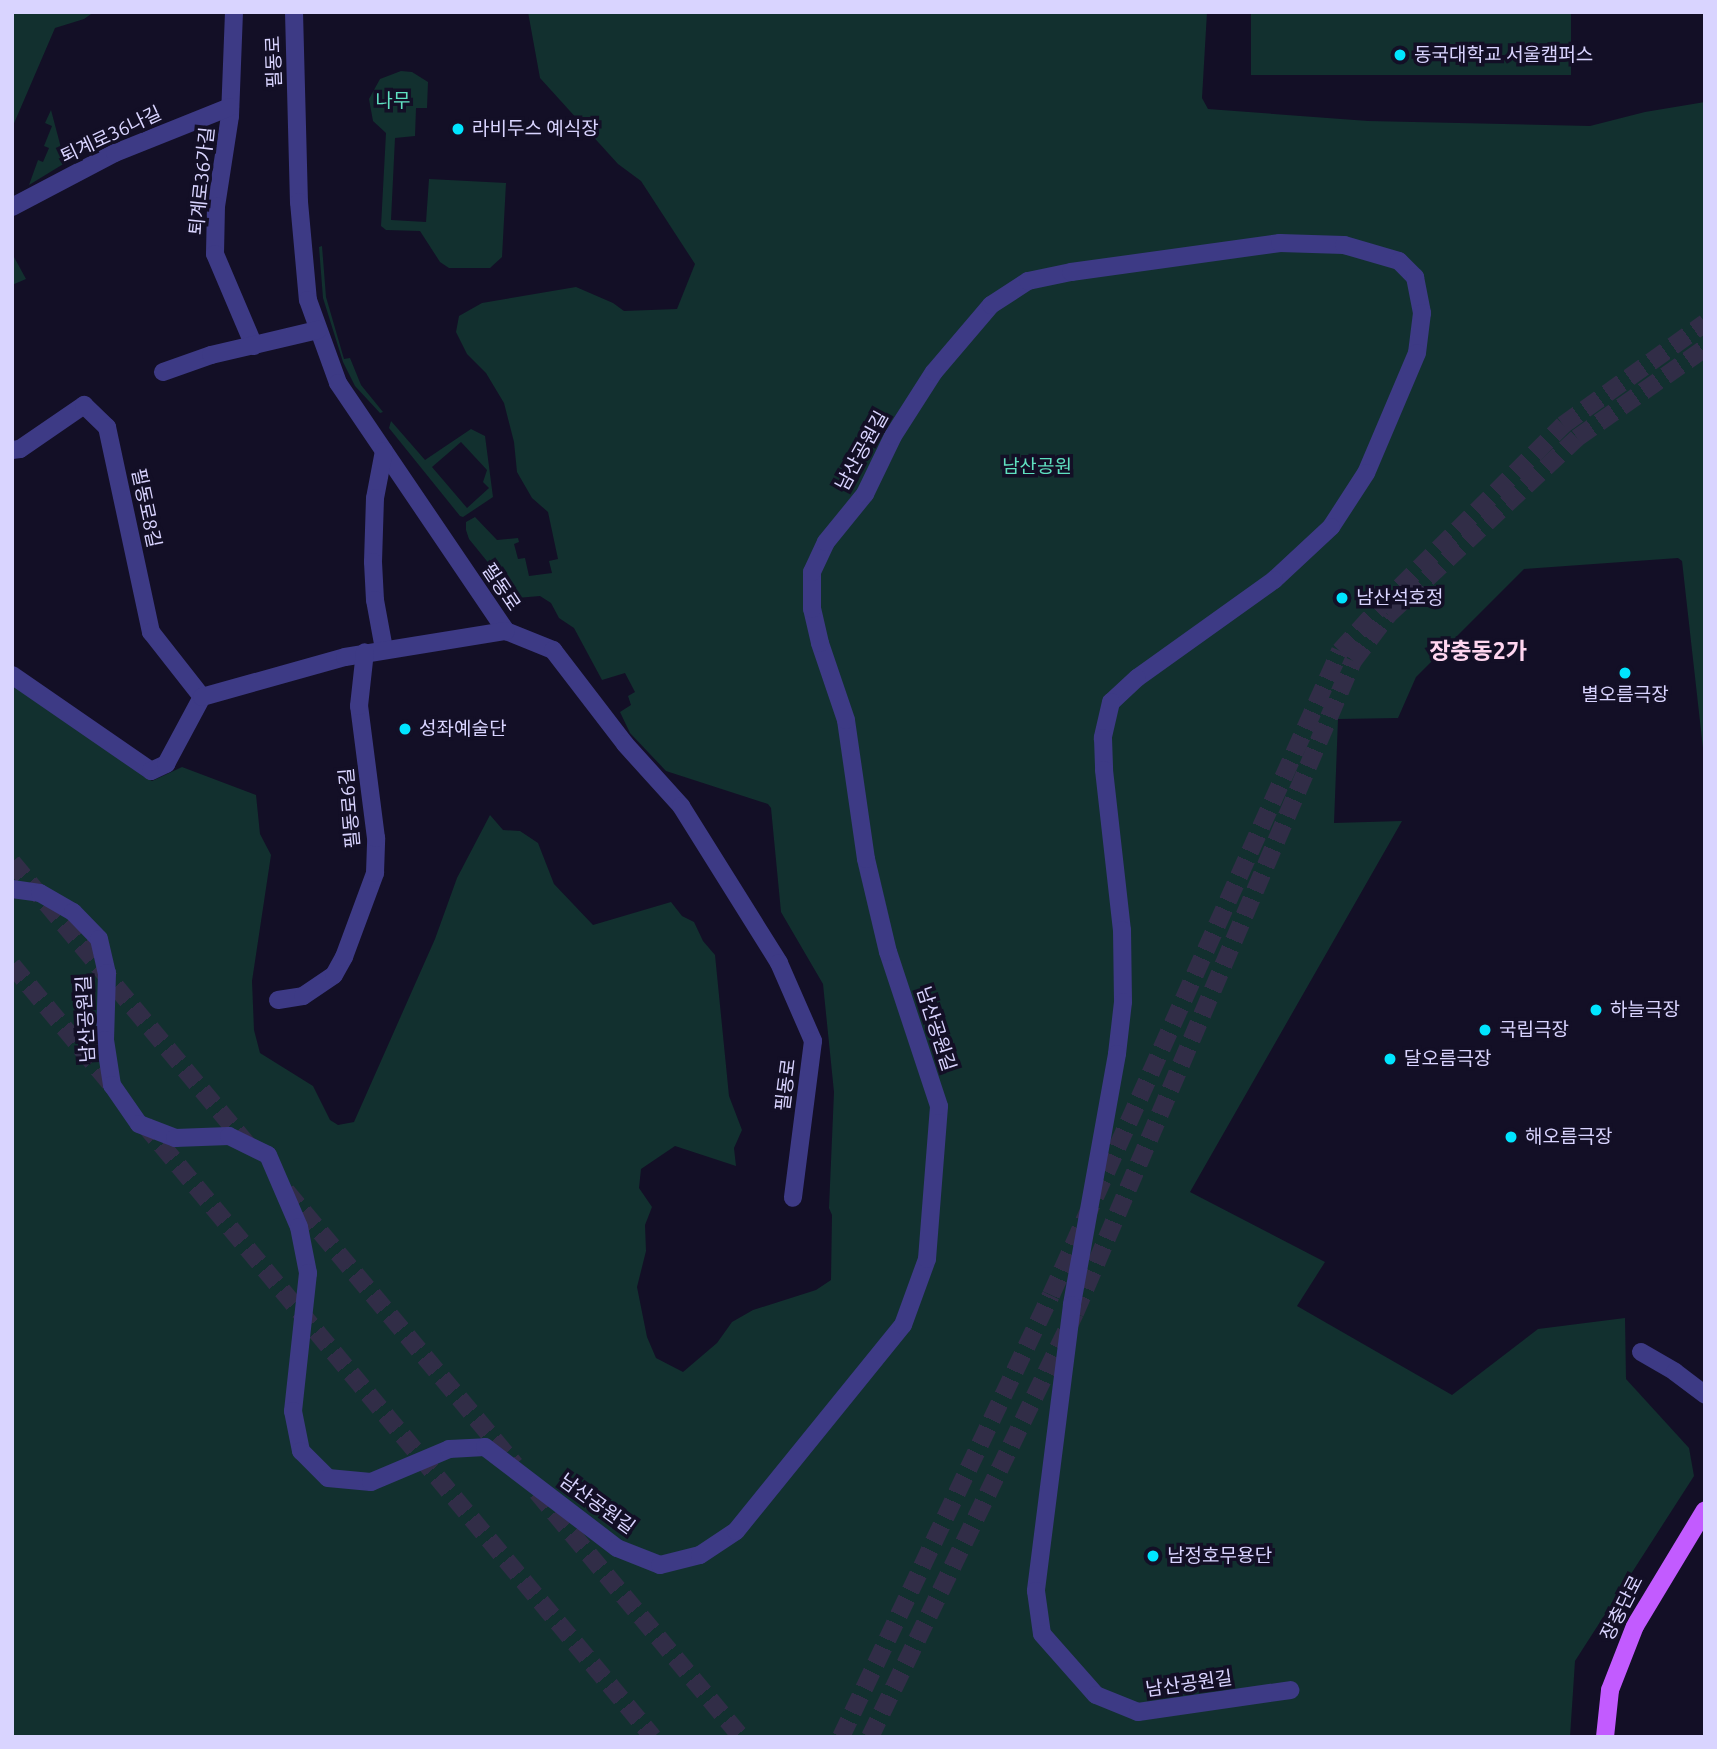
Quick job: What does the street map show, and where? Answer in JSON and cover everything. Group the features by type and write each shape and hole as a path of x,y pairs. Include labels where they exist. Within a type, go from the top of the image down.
{"main road":[{"name":"장충단로","path":"1605,1737 1610,1690 1635,1626 1705,1510"}],"street":[{"name":"퇴계로36가길","path":"234,12 230,107 216,206 215,254 254,346"},
{"name":"필동로","path":"294,12 299,202 308,300 338,383 506,631 553,650 625,744 681,806 779,963 813,1041 793,1198"},
{"name":"퇴계로36나길","path":"12,207 114,153 230,107"},
{"name":"남산공원길","path":"12,889 40,893 73,912 99,939 107,973 106,1041 112,1085 139,1124 175,1138 229,1136 268,1155 299,1227 308,1273 293,1411 301,1451 328,1478 371,1482 449,1449 485,1447 617,1548 660,1564 700,1555 736,1531 903,1325 927,1259 939,1106 888,952 866,859 846,720 820,643 812,609 812,572 826,542 865,494 893,436 934,372 991,305 1028,281 1071,272 1280,243 1344,245 1399,261 1415,277 1422,313 1417,353 1366,473 1331,527 1274,580 1137,678 1111,702 1103,748 1122,930 1123,1002 1117,1054 1072,1305 1036,1591 1042,1634 1096,1695 1138,1712 1290,1690"},
{"path":"163,372 211,355 317,330"},
{"name":"필동로8길","path":"12,450 20,449 84,405 107,427 151,632 202,697"},
{"path":"384,451 375,499 373,562 374,600 384,649"},
{"path":"12,675 151,771 166,764 202,697 365,652 506,631"},
{"name":"필동로6길","path":"278,1000 303,996 334,975 344,957 375,873 376,838 359,706 365,652"},
{"path":"1641,1352 1675,1372 1705,1395"}],"green space":[{"path":"12,12 94,12 84,19 55,28 12,128"},
{"name":"남산공원","path":"528,12 1207,12 1202,98 1208,109 1368,121 1590,126 1645,112 1705,102 1705,766 1682,561 1678,558 1524,569 1416,677 1398,718 1338,719 1334,823 1402,821 1190,1192 1325,1262 1297,1306 1452,1395 1538,1329 1625,1318 1626,1379 1689,1448 1694,1476 1575,1661 1570,1737 12,1737 12,682 152,781 182,767 256,795 260,834 271,855 252,981 254,1030 260,1053 313,1086 330,1120 338,1125 354,1122 435,939 457,878 490,815 503,830 520,831 538,843 554,884 593,925 671,902 682,916 694,922 703,941 715,955 729,1096 742,1130 734,1148 736,1166 675,1146 641,1169 639,1188 652,1207 645,1225 646,1251 637,1287 647,1337 656,1358 683,1372 717,1343 732,1322 753,1310 816,1290 831,1280 832,1215 829,1208 834,1092 823,984 781,912 771,808 768,804 666,771 630,733 620,712 631,705 628,696 635,692 625,673 602,680 574,628 559,618 551,603 540,596 517,598 469,539 466,530 466,522 475,517 497,540 518,538 519,542 514,544 518,559 525,558 529,576 552,573 549,561 558,559 548,512 532,498 517,472 514,442 504,403 486,373 467,354 456,332 459,316 482,303 576,287 613,303 624,311 677,309 695,264 641,181 618,164 540,78"},
{"path":"1251,12 1571,12 1571,75 1251,75"},
{"name":"나무","path":"401,71 412,72 428,82 427,108 416,108 415,136 395,138 391,220 426,222 429,179 506,183 502,257 490,268 449,268 440,262 420,231 386,230 381,226 386,133 373,121 369,99 380,79"},
{"path":"51,110 65,163 29,185 38,160 43,162 49,148 44,146 52,126 45,123"},
{"path":"322,246 326,297 344,359 350,358 361,385 383,412 380,413 355,386 343,362 323,298 319,247"},
{"path":"14,257 26,279 12,285 12,258"},
{"path":"391,421 425,460 471,429 485,436 493,497 463,517 460,516 389,428","holes":["461,442 487,470 483,482 489,488 467,508 432,467"]}],"tunnel":[{"path":"841,1737 1051,1295 1340,651 1381,606 1563,425 1705,323"},
{"path":"870,1737 1075,1313 1353,661 1388,615 1577,438 1705,348"},
{"path":"12,862 250,1148"},
{"path":"12,965 115,1089"},
{"path":"144,1124 653,1737"},
{"path":"286,1191 515,1465"},
{"path":"537,1492 741,1737"}],"place":[{"name":"동국대학교 서울캠퍼스","path":"1400,55"},
{"name":"라비두스 예식장","path":"458,129"},
{"name":"남산석호정","path":"1342,598"},
{"name":"별오름극장","path":"1625,673"},
{"name":"성좌예술단","path":"405,729"},
{"name":"하늘극장","path":"1596,1010"},
{"name":"국립극장","path":"1485,1030"},
{"name":"달오름극장","path":"1390,1059"},
{"name":"해오름극장","path":"1511,1137"},
{"name":"남정호무용단","path":"1153,1556"}],"district":[{"name":"장충동2가","path":"1478,651"}]}
